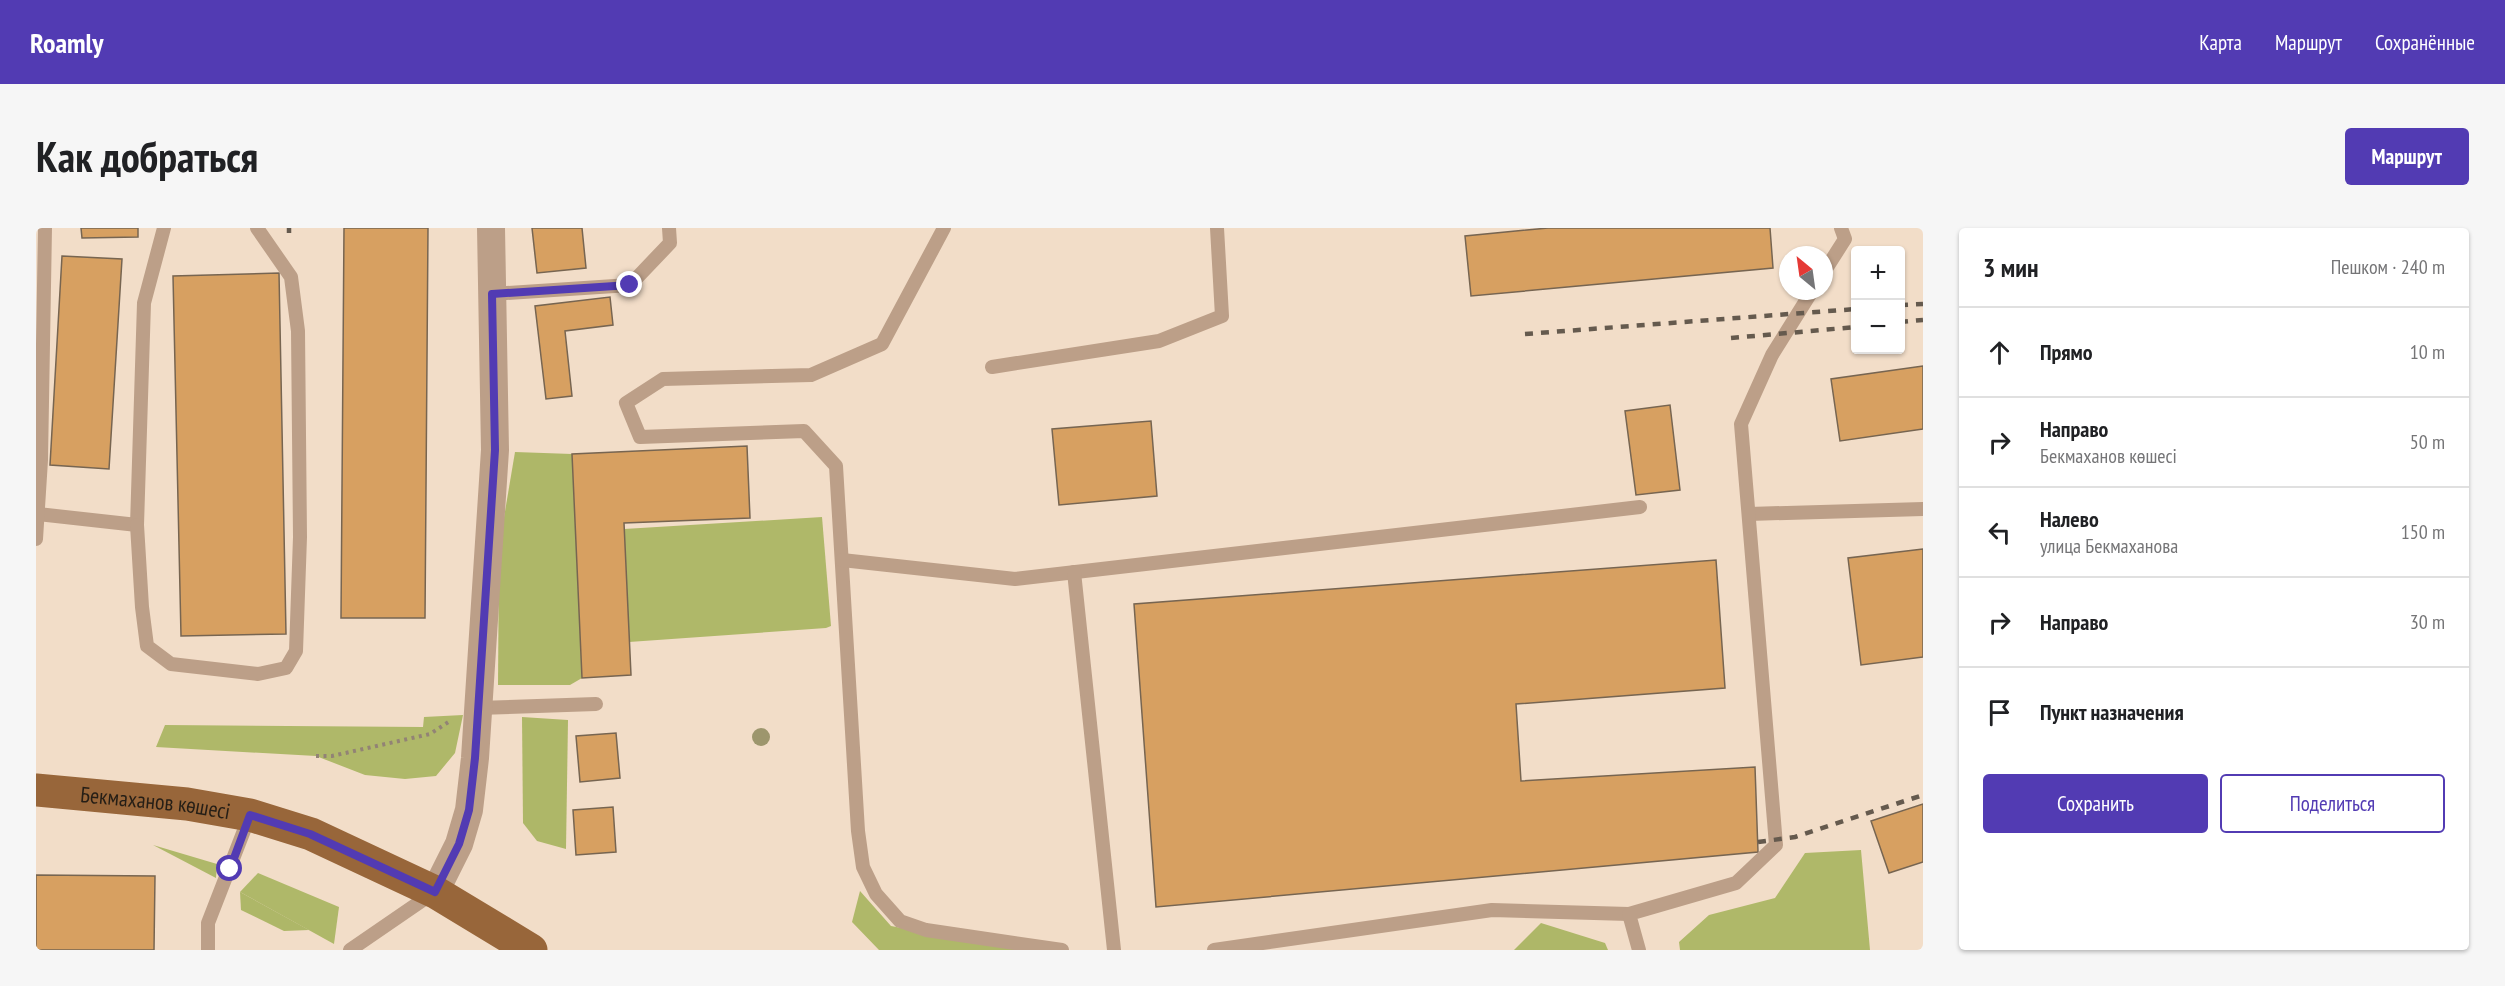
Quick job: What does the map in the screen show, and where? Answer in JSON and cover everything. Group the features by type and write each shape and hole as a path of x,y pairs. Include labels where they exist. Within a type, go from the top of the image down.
{"main road":[{"name":"Бекмаханов көшесі","path":"36,790 187,804 250,815 310,834 435,892 531,950"}],"street":[{"path":"435,892 459,844 469,810 478,708 495,450 491,228"}],"lane":[{"path":"36,539 39,369 45,228"},
{"path":"164,228 144,303 138,525 142,607 147,646 171,664 258,674 286,668 296,651 300,537 298,332 291,277 257,228"},
{"path":"492,294 630,285 670,243 669,228"},
{"path":"944,228 882,344 811,375 663,379 626,403 640,437 804,431 836,465 858,831 863,867 876,894 900,921 926,930 1062,950"},
{"path":"992,367 1159,341 1222,316 1217,228"},
{"path":"1833,258 1845,239 1841,228"},
{"path":"1214,950 1492,910 1629,914 1736,884 1776,846 1741,424 1772,355 1806,300"},
{"path":"842,560 1015,579 1640,507"},
{"path":"1749,514 1923,509"},
{"path":"38,514 138,525"},
{"path":"1074,572 1114,950"},
{"path":"478,708 596,704"},
{"path":"208,950 208,923 250,815"},
{"path":"350,950 435,892"},
{"path":"1629,914 1639,950"}],"path":[{"path":"316,756 332,756 430,734 446,723 478,708"}],"green space":[{"path":"515,452 572,454 582,678 570,685 498,685 499,547"},
{"path":"822,517 831,626 629,642 624,529"},
{"path":"463,715 455,753 436,776 405,779 365,775 316,756 156,747 165,725 423,727 424,717"},
{"path":"522,717 568,720 566,849 537,841 523,823"},
{"path":"153,845 217,864 216,878"},
{"path":"1861,850 1870,950 1680,950 1679,942 1709,915 1775,898 1805,853"},
{"path":"258,873 339,907 334,944 240,892"},
{"path":"860,891 891,926 1019,950 879,950 852,922"},
{"path":"240,892 309,930 284,931 241,910"},
{"path":"1541,923 1605,943 1608,950 1514,950"}],"building":[{"path":"81,228 138,228 138,237 82,238"},
{"path":"344,228 428,228 425,618 341,618"},
{"path":"532,228 582,228 586,268 537,273"},
{"path":"1548,228 1770,228 1773,268 1471,296 1465,236"},
{"path":"62,256 122,259 109,469 50,465"},
{"path":"279,273 286,634 181,636 173,276"},
{"path":"610,297 613,325 565,331 572,396 546,399 535,306"},
{"path":"1923,366 1923,429 1840,441 1831,379"},
{"path":"1670,405 1680,490 1636,495 1625,411"},
{"path":"1151,421 1157,496 1059,505 1052,429"},
{"path":"747,446 750,518 624,523 631,675 582,678 572,454"},
{"path":"1923,549 1923,657 1861,665 1848,558"},
{"path":"1716,560 1725,688 1516,704 1521,781 1755,767 1758,852 1156,907 1134,604"},
{"path":"616,733 620,778 580,782 576,736"},
{"path":"1923,804 1923,862 1889,873 1871,821"},
{"path":"613,807 616,852 576,855 573,810"},
{"path":"36,875 155,876 154,950 36,950"}],"railway":[{"path":"289,228 289,233"},
{"path":"1905,305 1923,304"},
{"path":"1525,334 1851,309"},
{"path":"1905,322 1923,320"},
{"path":"1731,338 1851,327"},
{"path":"1758,842 1795,837 1923,795"}],"route":[{"path":"230,869 250,815 310,834 435,892 459,844 469,810 475,758 495,450 492,294 630,285"}]}
